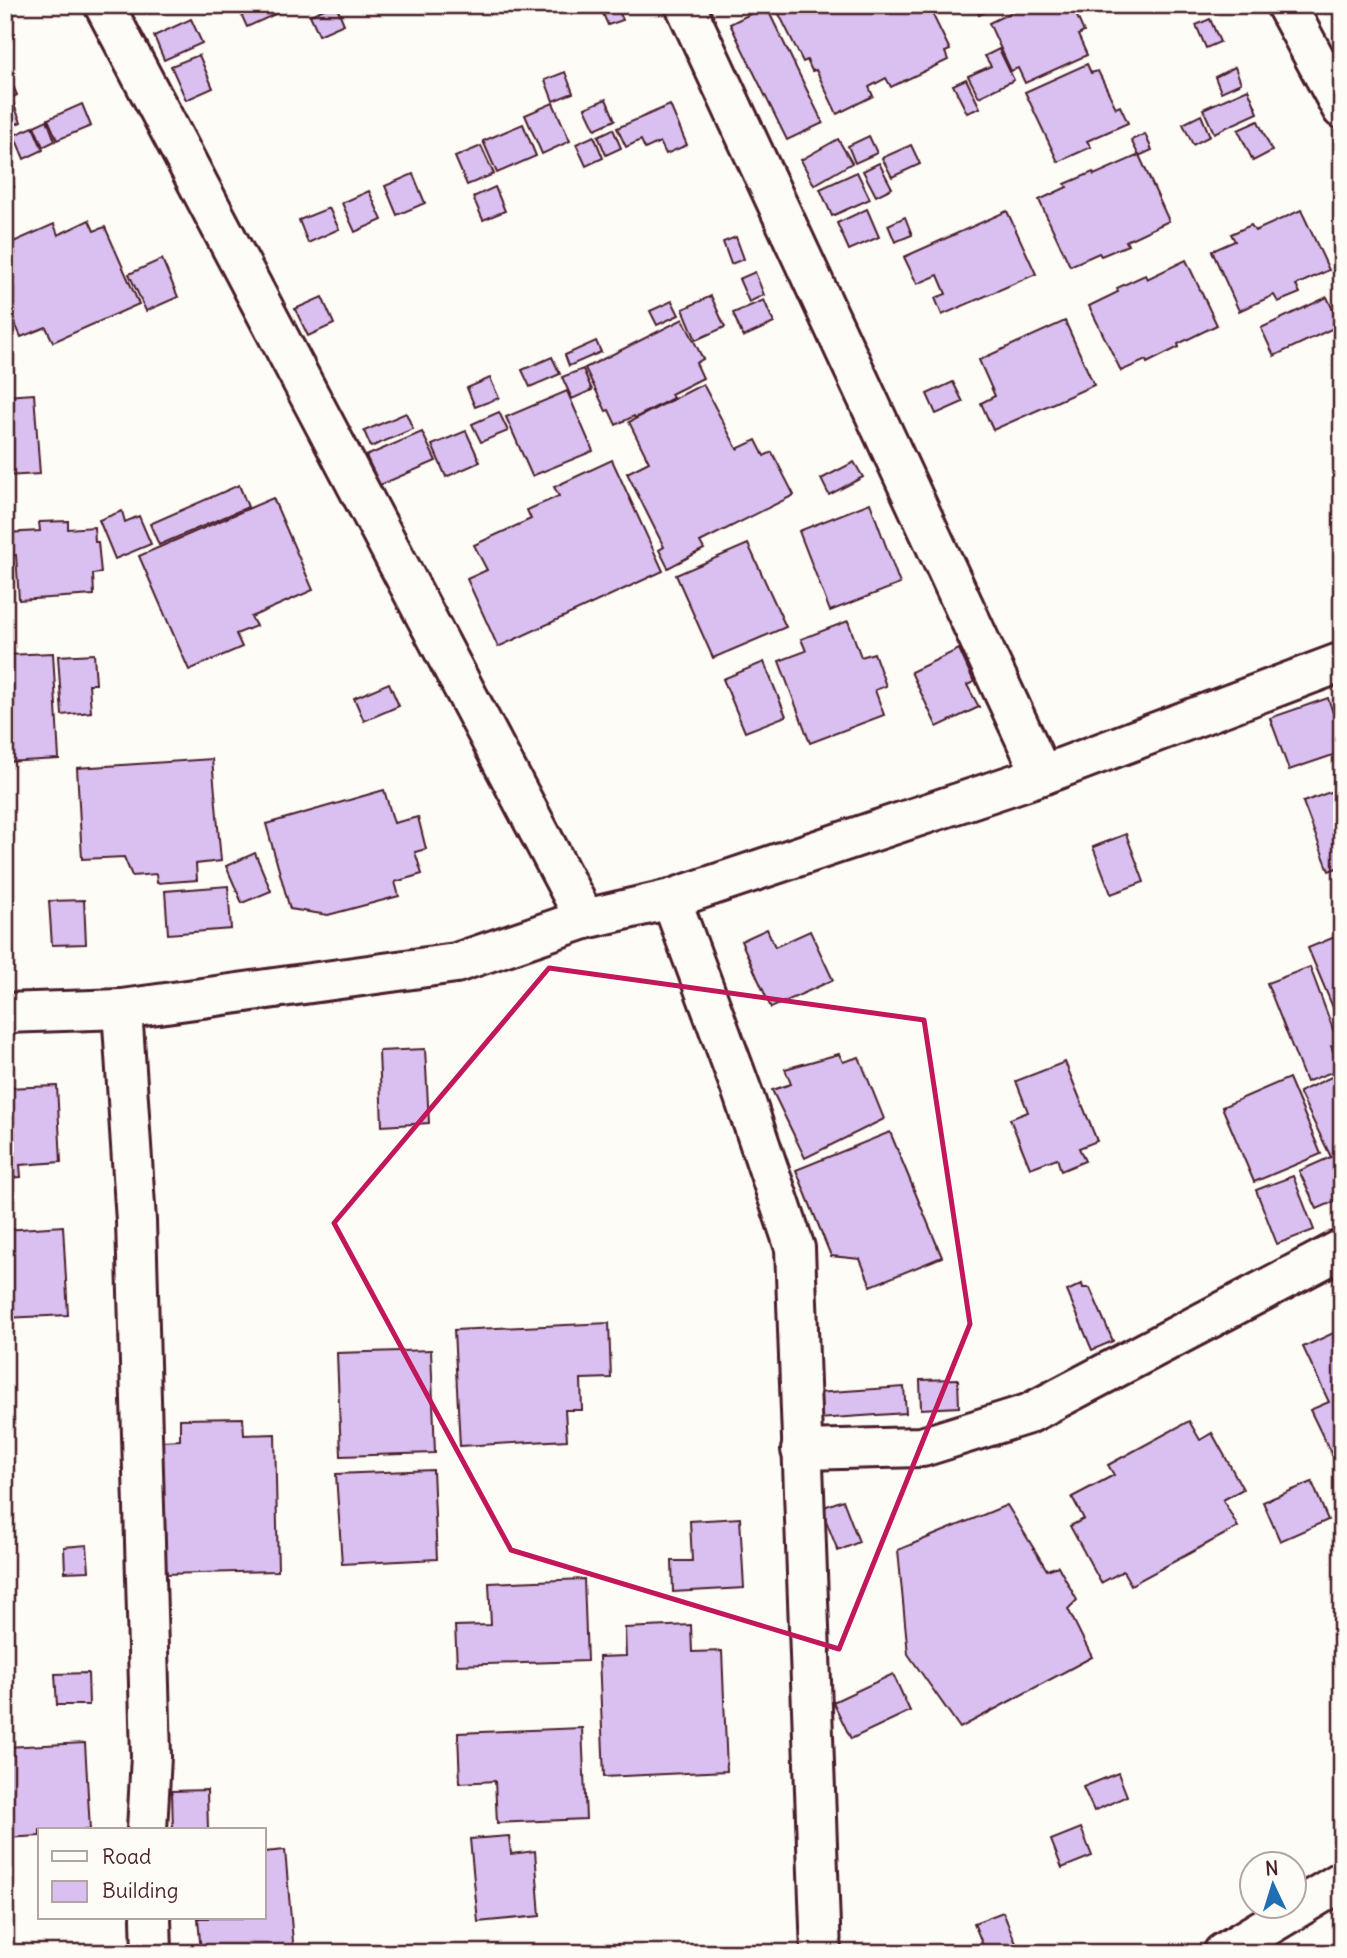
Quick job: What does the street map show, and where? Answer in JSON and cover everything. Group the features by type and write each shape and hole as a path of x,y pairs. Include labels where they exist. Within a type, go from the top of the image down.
{"street":[{"path":"104,5 585,919"},
{"path":"685,5 1042,775"},
{"path":"1286,5 1342,109"},
{"path":"5,1013 122,1009 456,962 585,919 671,899 1042,775 1342,662"},
{"path":"671,899 743,1094 794,1248 821,1953"},
{"path":"122,1009 136,1220 151,1756 147,1828"},
{"path":"802,1450 922,1447 1028,1414 1342,1249"},
{"path":"1223,1953 1342,1881"},
{"path":"150,1920 152,1953"}],"highlighted area":[{"path":"549,968 924,1020 970,1324 839,1649 511,1550 334,1223"}],"building":[{"path":"237,5 295,5 247,27"},
{"path":"334,5 344,24 319,35 310,15"},
{"path":"599,5 616,5 623,20 608,25"},
{"path":"786,5 903,5 905,9 913,5 928,5 950,50 945,52 948,60 891,87 886,78 869,87 873,96 837,114 816,70 812,71 807,60 803,62 777,10"},
{"path":"975,5 999,5 979,15"},
{"path":"1027,5 1072,5 1084,32 1078,35 1087,55 1025,83 1018,68 1011,71 989,23"},
{"path":"1084,5 1105,5 1088,14"},
{"path":"766,6 823,123 787,140 730,24"},
{"path":"191,19 202,43 164,60 154,36"},
{"path":"1210,19 1220,42 1206,48 1196,25"},
{"path":"999,49 1014,80 979,97 968,76 991,66 985,56"},
{"path":"199,55 213,88 186,100 171,66"},
{"path":"1087,64 1091,73 1098,71 1116,108 1120,106 1128,123 1087,141 1091,147 1058,162 1025,92"},
{"path":"5,67 17,95 11,98 21,122 5,129"},
{"path":"1235,67 1241,83 1221,92 1215,77"},
{"path":"565,72 573,93 553,101 545,80"},
{"path":"966,79 980,108 967,113 953,85"},
{"path":"1248,89 1258,113 1214,133 1203,109"},
{"path":"606,99 615,120 595,129 585,108"},
{"path":"553,103 570,141 542,154 525,115"},
{"path":"82,104 91,126 57,140 48,119"},
{"path":"670,105 687,145 666,154 660,142 645,149 641,140 626,147 617,128"},
{"path":"1201,115 1210,136 1193,145 1183,124"},
{"path":"47,120 55,141 43,147 34,126"},
{"path":"1258,121 1272,151 1253,161 1238,130"},
{"path":"523,124 536,156 497,173 483,141"},
{"path":"33,127 43,150 24,159 14,135"},
{"path":"613,129 621,148 606,155 598,136"},
{"path":"1145,134 1152,150 1139,156 1131,140"},
{"path":"594,136 603,158 586,166 576,144"},
{"path":"869,136 877,153 855,163 848,146"},
{"path":"838,139 852,163 814,185 801,160"},
{"path":"911,145 920,164 892,177 882,158"},
{"path":"481,146 494,174 467,185 455,157"},
{"path":"1139,155 1169,221 1126,241 1128,245 1101,256 1099,253 1070,266 1039,200 1067,187 1065,184 1093,172 1094,175"},
{"path":"879,163 892,188 876,196 863,171"},
{"path":"5,168 14,187 5,191"},
{"path":"857,172 870,199 832,216 820,189"},
{"path":"413,174 425,203 397,215 385,186"},
{"path":"495,187 505,211 483,220 473,197"},
{"path":"369,191 382,220 355,232 342,203"},
{"path":"329,208 339,229 308,243 299,220"},
{"path":"867,209 879,237 849,250 837,223"},
{"path":"1301,210 1329,270 1296,285 1300,293 1278,302 1274,295 1239,311 1212,251 1235,241 1231,234 1251,225 1255,231"},
{"path":"1007,211 1036,274 942,315 935,298 946,294 938,275 917,284 904,257"},
{"path":"905,217 912,235 895,242 888,225"},
{"path":"89,220 94,231 105,227 139,304 53,342 46,327 21,337 5,301 5,257 15,253 11,243 54,224 58,235"},
{"path":"736,237 744,259 731,264 723,242"},
{"path":"162,259 178,297 146,311 129,274"},
{"path":"1186,260 1217,325 1147,363 1146,360 1121,371 1089,306 1118,292 1117,288 1145,275 1147,279"},
{"path":"755,272 764,295 749,302 739,279"},
{"path":"711,296 725,327 696,340 683,309"},
{"path":"322,297 334,324 308,336 295,309"},
{"path":"1327,297 1340,325 1274,356 1261,328"},
{"path":"764,300 774,323 743,337 733,313"},
{"path":"672,301 679,315 657,325 650,311"},
{"path":"683,319 703,359 696,363 703,378 671,394 673,398 616,425 585,368"},
{"path":"1065,321 1094,385 993,430 981,403 995,396 979,360"},
{"path":"596,341 601,352 569,366 565,355"},
{"path":"552,357 560,374 530,387 522,370"},
{"path":"583,369 592,390 572,399 562,377"},
{"path":"490,378 499,398 475,407 467,388"},
{"path":"953,382 963,402 936,414 927,394"},
{"path":"703,384 737,449 756,440 764,456 772,452 794,495 700,542 704,549 668,568 659,550 664,547 627,473 649,462 629,422"},
{"path":"567,391 593,451 532,476 506,417"},
{"path":"34,394 40,474 5,476 5,396"},
{"path":"499,412 508,431 481,442 472,424"},
{"path":"406,413 413,429 371,447 364,431"},
{"path":"466,431 480,462 446,477 432,445"},
{"path":"422,432 436,461 380,485 366,456"},
{"path":"612,460 663,571 498,647 467,579 487,570 474,545 531,519 527,510 559,496 554,487"},
{"path":"854,462 863,477 829,495 821,479"},
{"path":"239,485 248,507 159,545 150,524"},
{"path":"273,498 313,590 251,617 256,626 236,634 242,647 189,670 139,556"},
{"path":"870,503 900,584 830,611 799,531"},
{"path":"122,511 125,522 139,516 151,544 115,559 99,520"},
{"path":"68,521 68,529 94,527 101,573 93,574 94,595 19,600 16,555 5,556 5,533 40,531 39,522"},
{"path":"748,544 786,627 713,658 676,575"},
{"path":"848,621 861,657 874,653 886,686 875,690 884,715 810,743 779,661 806,651 801,639"},
{"path":"959,649 974,682 967,685 979,707 937,727 911,672"},
{"path":"53,653 59,759 5,762 5,655"},
{"path":"94,654 96,684 89,684 91,712 62,715 58,656"},
{"path":"764,662 786,716 745,732 723,679"},
{"path":"389,683 399,706 364,721 354,698"},
{"path":"1328,698 1333,713 1342,720 1342,752 1289,770 1270,718"},
{"path":"212,759 221,861 196,864 197,880 157,883 156,874 132,876 124,857 82,859 77,768"},
{"path":"1338,789 1342,799 1342,866 1329,871 1303,802"},
{"path":"384,790 394,823 418,817 426,849 415,852 422,874 395,882 399,896 328,915 290,909 266,824"},
{"path":"1126,834 1144,882 1111,894 1093,847"},
{"path":"255,853 271,891 242,903 226,866"},
{"path":"228,886 231,929 168,934 165,891"},
{"path":"84,900 86,944 52,945 49,901"},
{"path":"767,929 775,947 810,931 833,980 771,1008 741,941"},
{"path":"1342,934 1342,1029 1308,948"},
{"path":"1310,967 1338,1043 1331,1046 1340,1069 1306,1082 1267,983"},
{"path":"425,1049 429,1123 382,1126 379,1051"},
{"path":"839,1054 843,1062 859,1057 884,1119 805,1158 772,1090 791,1084 785,1069"},
{"path":"1065,1062 1097,1141 1079,1148 1085,1161 1061,1171 1057,1158 1030,1168 1010,1119 1028,1112 1016,1081"},
{"path":"1342,1072 1342,1198 1317,1209 1299,1171 1331,1157 1299,1092"},
{"path":"1289,1078 1321,1154 1254,1182 1222,1107"},
{"path":"57,1086 61,1162 20,1165 21,1177 5,1178 5,1088"},
{"path":"890,1132 942,1257 871,1286 860,1259 831,1256 796,1170"},
{"path":"1293,1176 1314,1230 1277,1244 1256,1190"},
{"path":"63,1226 68,1315 5,1318 5,1230"},
{"path":"1082,1284 1083,1288 1090,1288 1113,1341 1092,1350 1067,1291"},
{"path":"609,1323 611,1378 581,1379 582,1410 565,1410 567,1440 460,1446 454,1330"},
{"path":"1342,1329 1342,1476 1310,1410 1329,1402 1303,1347"},
{"path":"431,1350 435,1453 341,1456 337,1353"},
{"path":"958,1379 959,1407 921,1409 920,1380"},
{"path":"904,1387 906,1413 818,1419 816,1393"},
{"path":"243,1418 244,1435 275,1434 278,1571 164,1574 161,1441 180,1440 180,1419"},
{"path":"1189,1421 1200,1440 1212,1433 1243,1489 1223,1500 1238,1527 1131,1585 1123,1571 1101,1583 1070,1526 1084,1519 1072,1497 1114,1475 1108,1465"},
{"path":"433,1470 437,1559 342,1564 336,1474"},
{"path":"1312,1482 1328,1520 1280,1541 1263,1502"},
{"path":"843,1500 859,1542 838,1551 821,1508"},
{"path":"1007,1505 1047,1570 1058,1566 1077,1600 1068,1609 1092,1657 960,1728 908,1654 898,1550"},
{"path":"740,1518 744,1588 673,1592 672,1561 692,1561 690,1521"},
{"path":"87,1545 89,1571 65,1572 64,1547"},
{"path":"584,1579 587,1661 457,1665 455,1626 491,1625 489,1583"},
{"path":"691,1625 692,1652 722,1651 727,1771 604,1777 599,1657 626,1656 625,1628"},
{"path":"88,1673 89,1705 57,1705 55,1674"},
{"path":"893,1674 910,1711 851,1739 833,1702"},
{"path":"582,1728 586,1819 497,1823 495,1781 460,1783 458,1733"},
{"path":"85,1743 90,1828 38,1828 38,1836 5,1838 5,1747"},
{"path":"1118,1773 1127,1796 1094,1811 1083,1787"},
{"path":"207,1790 208,1828 173,1828 172,1791"},
{"path":"1081,1828 1092,1856 1062,1868 1051,1840"},
{"path":"509,1836 511,1854 535,1851 540,1916 478,1922 470,1839"},
{"path":"285,1850 294,1953 201,1953 198,1920 266,1920 266,1852"},
{"path":"1003,1912 1020,1953 986,1953 974,1923"}]}
